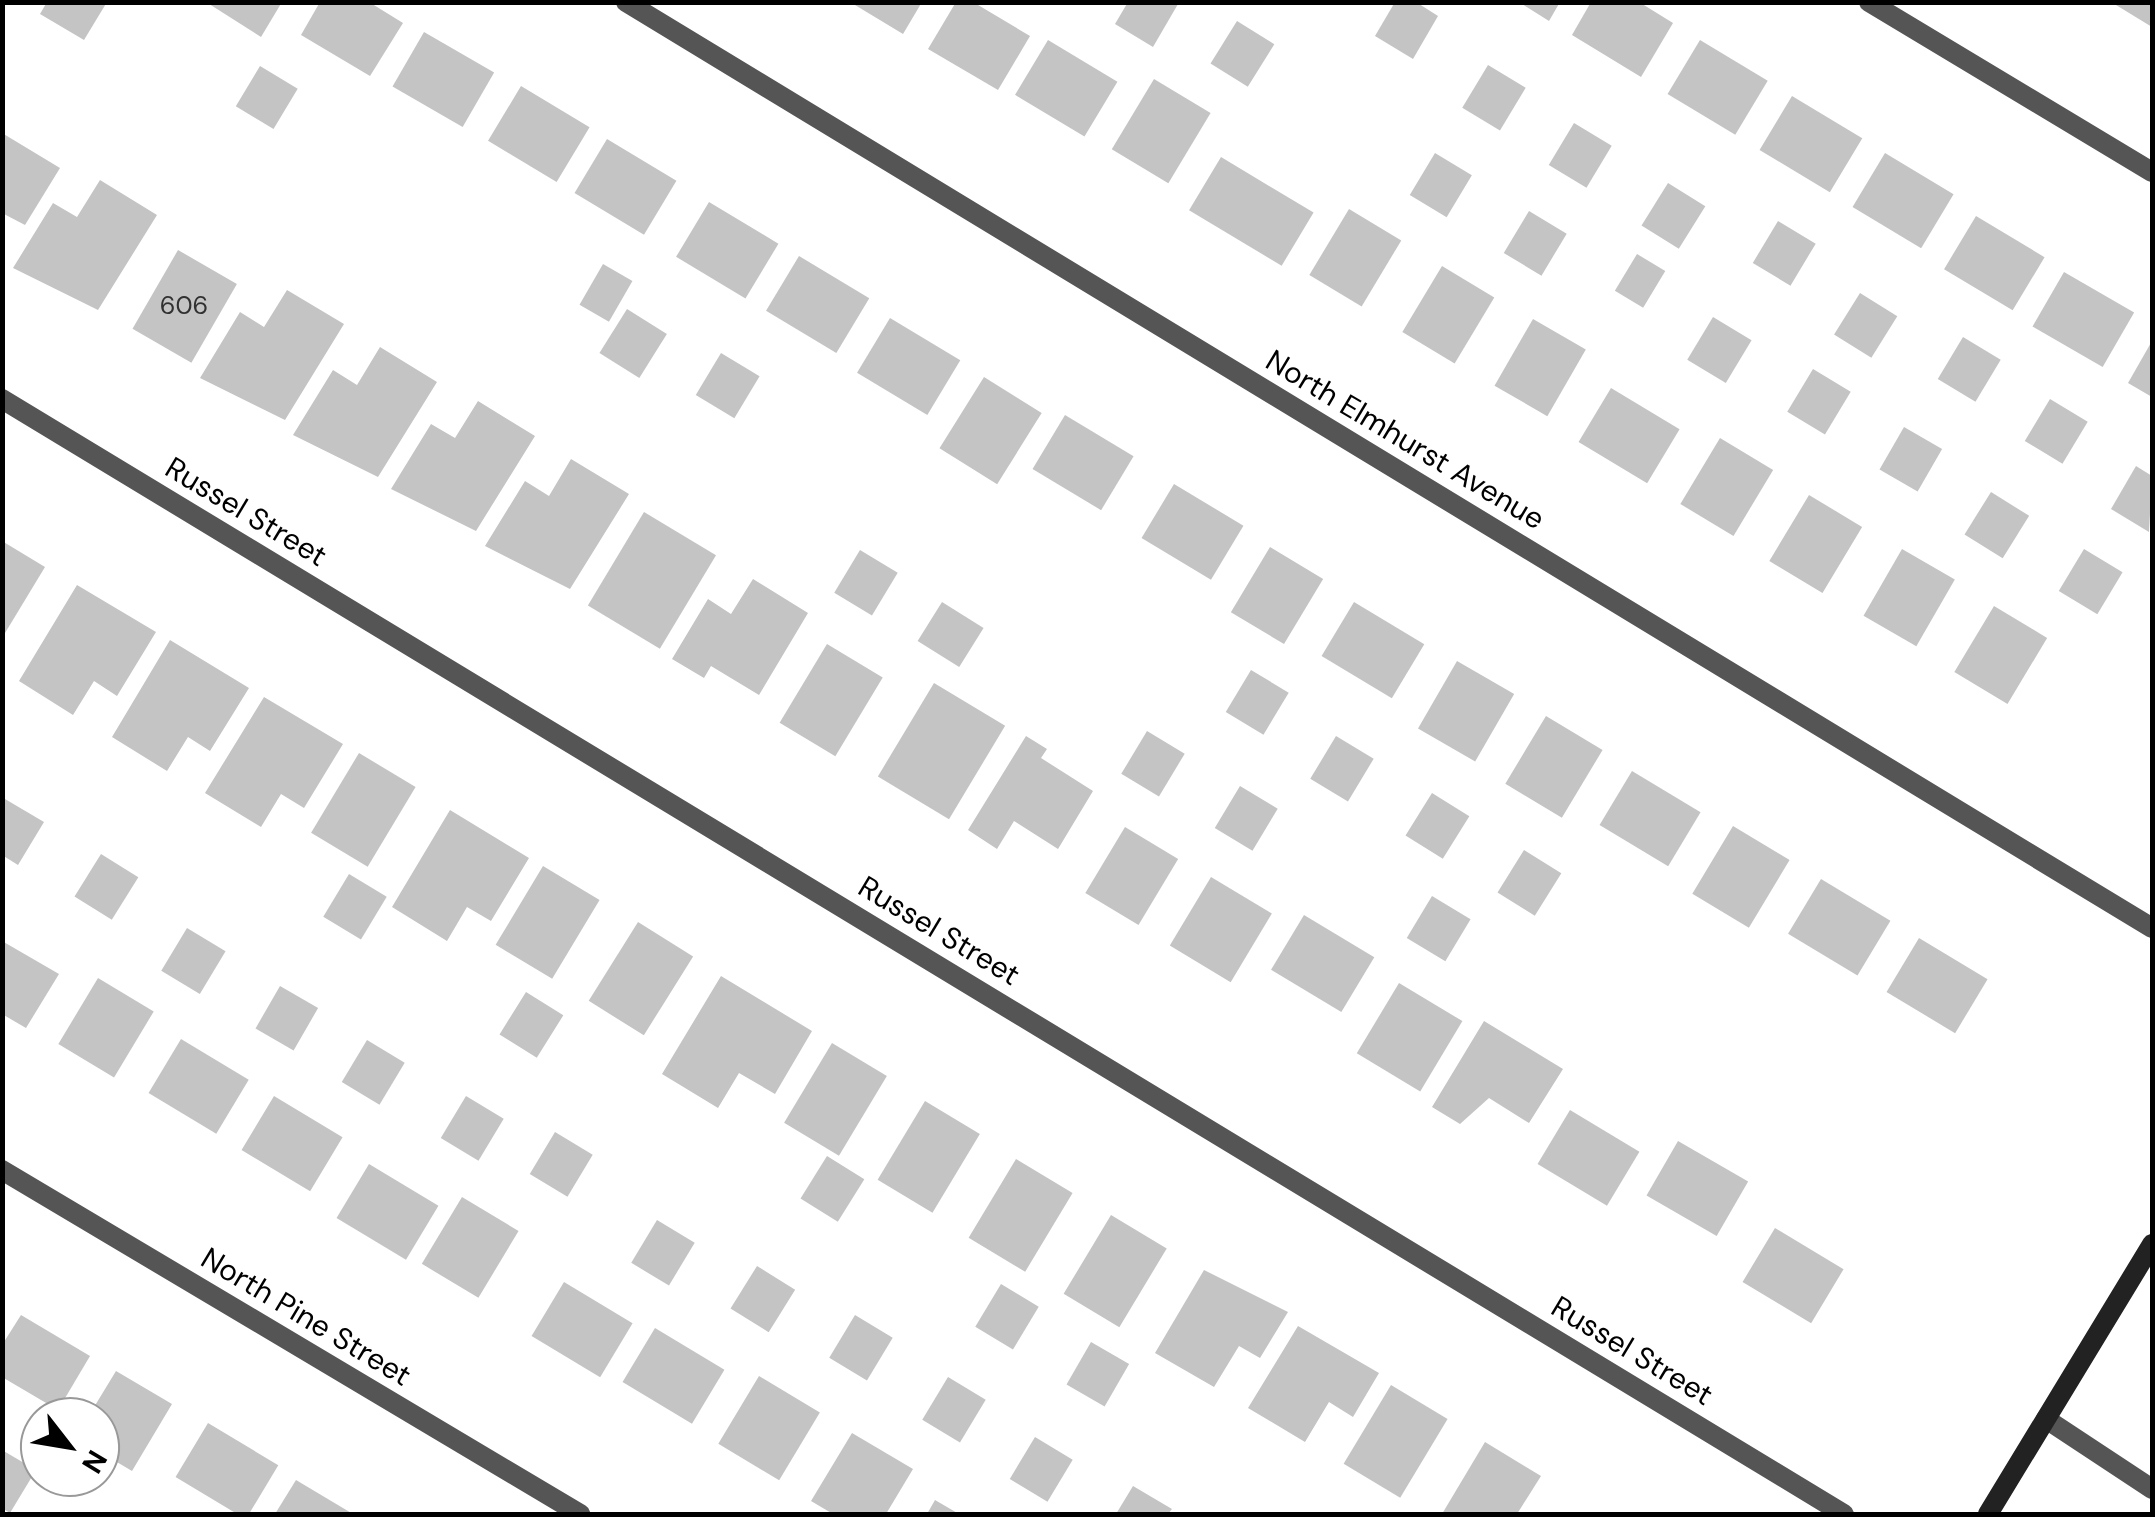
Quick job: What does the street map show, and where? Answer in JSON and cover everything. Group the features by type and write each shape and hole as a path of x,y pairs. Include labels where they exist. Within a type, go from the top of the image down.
{"main road":[{"path":"1988,1514 2152,1244"}],"street":[{"name":"North Elmhurst Avenue","path":"626,2 2152,928"},
{"path":"1869,2 2152,172"},
{"name":"Russel Street","path":"2,400 1844,1514"},
{"name":"North Pine Street","path":"2,1170 580,1514"},
{"path":"2046,1419 2152,1489"}],"building":[{"path":"47,2 107,2 84,40 40,14"},
{"path":"206,2 282,2 261,37"},
{"path":"320,2 369,2 403,23 370,76 301,35"},
{"path":"850,2 922,2 903,34"},
{"path":"956,2 973,2 1030,36 998,90 928,49"},
{"path":"1128,2 1178,4 1153,47 1115,24"},
{"path":"1395,2 1416,2 1438,16 1413,59 1375,36"},
{"path":"1519,2 1560,2 1549,21"},
{"path":"1591,2 1639,2 1673,23 1641,77 1572,35"},
{"path":"2152,2 2152,27 2116,5"},
{"path":"1237,21 1274,44 1248,87 1211,63"},
{"path":"424,32 494,72 463,127 392,87"},
{"path":"1048,40 1117,82 1084,137 1015,95"},
{"path":"1700,40 1768,81 1735,135 1668,94"},
{"path":"1488,65 1526,88 1500,131 1462,108"},
{"path":"260,66 298,89 274,129 236,106"},
{"path":"1154,79 1211,113 1168,183 1112,149"},
{"path":"521,86 590,127 557,182 488,141"},
{"path":"1792,96 1862,138 1830,192 1760,150"},
{"path":"1574,123 1612,146 1586,188 1549,165"},
{"path":"2,133 60,168 25,225 2,213"},
{"path":"607,139 676,181 644,235 575,193"},
{"path":"1435,153 1472,175 1447,217 1410,195"},
{"path":"1885,153 1954,194 1921,248 1853,207"},
{"path":"1221,157 1314,213 1282,266 1189,210"},
{"path":"100,180 157,215 98,310 13,268 53,203 77,217"},
{"path":"1668,183 1705,206 1679,249 1642,225"},
{"path":"709,202 778,244 745,299 676,257"},
{"path":"1349,209 1401,240 1362,306 1309,275"},
{"path":"1529,211 1567,234 1541,276 1504,253"},
{"path":"1976,216 2045,257 2013,310 1944,269"},
{"path":"1778,221 1816,244 1790,286 1753,263"},
{"path":"178,250 237,284 191,363 132,329"},
{"path":"1637,254 1665,271 1643,308 1615,291"},
{"path":"799,256 869,298 836,353 766,311"},
{"path":"603,264 632,281 609,322 580,305"},
{"path":"1442,266 1494,297 1455,363 1402,332"},
{"path":"2064,272 2134,312 2103,367 2032,327"},
{"path":"287,290 344,324 285,420 200,378 240,312 264,327"},
{"path":"1860,293 1897,316 1871,358 1834,335"},
{"path":"627,309 667,334 639,378 599,353"},
{"path":"1713,317 1752,340 1726,383 1687,360"},
{"path":"890,318 960,360 927,415 857,373"},
{"path":"1533,319 1586,350 1547,416 1494,386"},
{"path":"1963,337 2001,360 1975,402 1938,379"},
{"path":"2152,341 2152,397 2128,383"},
{"path":"380,347 437,382 378,477 293,435 333,370 357,385"},
{"path":"721,353 760,376 734,418 696,395"},
{"path":"1813,369 1851,392 1825,435 1787,412"},
{"path":"984,377 1042,413 997,484 939,448"},
{"path":"1611,388 1680,429 1647,483 1579,442"},
{"path":"2050,399 2088,422 2062,464 2025,441"},
{"path":"478,401 535,436 476,531 391,489 431,424 455,438"},
{"path":"1065,415 1134,456 1101,510 1033,469"},
{"path":"1904,427 1942,449 1918,491 1880,469"},
{"path":"1720,438 1773,470 1733,536 1680,504"},
{"path":"571,459 629,494 570,589 485,546 525,481 549,496"},
{"path":"2136,466 2152,476 2149,532 2111,509"},
{"path":"1174,484 1243,526 1211,580 1142,538"},
{"path":"1991,492 2029,516 2003,558 1965,534"},
{"path":"1809,495 1862,527 1822,593 1769,561"},
{"path":"644,512 716,555 660,649 588,605"},
{"path":"2,541 45,567 2,638"},
{"path":"1270,547 1323,579 1284,644 1231,612"},
{"path":"1902,549 1955,580 1916,646 1864,616"},
{"path":"2084,549 2123,572 2097,614 2059,591"},
{"path":"860,550 898,573 872,616 834,593"},
{"path":"753,579 808,613 759,695 711,666 704,678 672,659 708,599 731,614"},
{"path":"77,585 156,632 117,696 94,681 73,715 19,681"},
{"path":"942,602 984,628 959,667 918,641"},
{"path":"1354,602 1424,644 1392,698 1322,656"},
{"path":"1994,606 2047,638 2007,704 1954,672"},
{"path":"170,640 249,688 210,751 188,737 167,771 112,737"},
{"path":"827,644 883,677 835,756 780,723"},
{"path":"1457,661 1514,694 1475,762 1418,729"},
{"path":"1251,670 1289,693 1263,735 1226,712"},
{"path":"934,683 1005,726 949,819 878,776"},
{"path":"264,697 343,744 304,808 281,794 261,827 205,793"},
{"path":"1546,716 1603,750 1562,818 1505,784"},
{"path":"1147,731 1185,754 1159,797 1121,774"},
{"path":"1026,736 1047,749 1041,758 1093,791 1058,849 1014,821 997,849 968,830"},
{"path":"1336,736 1374,759 1348,802 1310,779"},
{"path":"359,753 416,787 368,867 311,833"},
{"path":"1632,771 1701,812 1668,866 1600,825"},
{"path":"1240,786 1278,809 1252,851 1215,828"},
{"path":"1432,793 1469,816 1443,859 1406,835"},
{"path":"5,799 44,822 18,865 2,855"},
{"path":"450,810 529,858 491,921 467,907 447,941 392,907"},
{"path":"1733,826 1790,860 1749,928 1692,894"},
{"path":"1125,827 1178,859 1138,925 1085,893"},
{"path":"1524,850 1561,873 1535,916 1498,892"},
{"path":"101,854 138,877 112,920 75,896"},
{"path":"543,866 600,900 552,979 496,945"},
{"path":"349,874 387,897 361,940 323,917"},
{"path":"1211,877 1272,914 1231,982 1170,946"},
{"path":"1821,879 1890,921 1857,976 1788,934"},
{"path":"1432,896 1471,919 1445,961 1407,938"},
{"path":"1304,915 1374,957 1341,1012 1271,970"},
{"path":"638,922 693,956 644,1035 589,1001"},
{"path":"187,928 226,951 200,994 161,971"},
{"path":"1919,938 1988,979 1955,1033 1887,992"},
{"path":"2,941 59,974 26,1028 2,1014"},
{"path":"721,976 812,1031 775,1094 739,1073 718,1108 662,1074"},
{"path":"98,978 154,1011 114,1077 58,1044"},
{"path":"1399,983 1462,1021 1420,1091 1357,1053"},
{"path":"280,986 318,1008 294,1050 256,1028"},
{"path":"526,992 563,1015 537,1058 500,1034"},
{"path":"1484,1021 1563,1069 1529,1123 1489,1098 1460,1124 1432,1107"},
{"path":"181,1039 249,1080 216,1134 149,1093"},
{"path":"367,1040 405,1063 379,1105 342,1082"},
{"path":"832,1043 887,1076 839,1156 784,1123"},
{"path":"274,1096 343,1137 310,1191 242,1150"},
{"path":"466,1096 504,1119 478,1161 441,1138"},
{"path":"925,1101 980,1134 932,1213 878,1180"},
{"path":"1570,1110 1639,1152 1607,1206 1538,1164"},
{"path":"555,1132 593,1155 567,1197 530,1174"},
{"path":"1678,1141 1748,1182 1717,1236 1646,1196"},
{"path":"827,1156 864,1179 838,1222 801,1198"},
{"path":"1016,1159 1073,1193 1025,1272 969,1238"},
{"path":"369,1164 438,1206 406,1260 337,1218"},
{"path":"462,1197 519,1231 478,1298 422,1264"},
{"path":"1111,1215 1167,1248 1119,1327 1064,1294"},
{"path":"657,1220 695,1243 669,1286 631,1263"},
{"path":"1775,1228 1844,1269 1811,1323 1743,1282"},
{"path":"757,1266 795,1290 769,1332 731,1308"},
{"path":"1204,1270 1288,1312 1260,1358 1239,1346 1214,1387 1155,1353"},
{"path":"564,1282 633,1323 600,1377 532,1336"},
{"path":"1001,1284 1039,1307 1013,1350 975,1327"},
{"path":"21,1315 90,1356 66,1397 36,1397 2,1377 2,1345"},
{"path":"855,1315 893,1338 867,1381 829,1358"},
{"path":"1298,1326 1379,1373 1353,1417 1329,1402 1305,1442 1248,1408"},
{"path":"655,1328 724,1370 692,1424 623,1382"},
{"path":"1091,1342 1129,1364 1105,1406 1066,1384"},
{"path":"116,1371 172,1404 132,1471 120,1464 120,1397 100,1397"},
{"path":"759,1376 820,1413 779,1480 718,1444"},
{"path":"948,1377 986,1400 960,1443 922,1420"},
{"path":"1391,1385 1448,1419 1400,1498 1344,1464"},
{"path":"208,1423 278,1465 249,1514 237,1514 176,1477"},
{"path":"852,1433 913,1469 886,1514 833,1514 811,1501"},
{"path":"1035,1437 1073,1460 1047,1502 1010,1479"},
{"path":"1485,1442 1541,1476 1517,1514 1442,1514"},
{"path":"2,1450 20,1461 20,1496 10,1513 2,1508"},
{"path":"296,1480 353,1514 275,1514"},
{"path":"1133,1486 1172,1509 1168,1514 1116,1514"},
{"path":"935,1500 959,1514 927,1514"}]}
